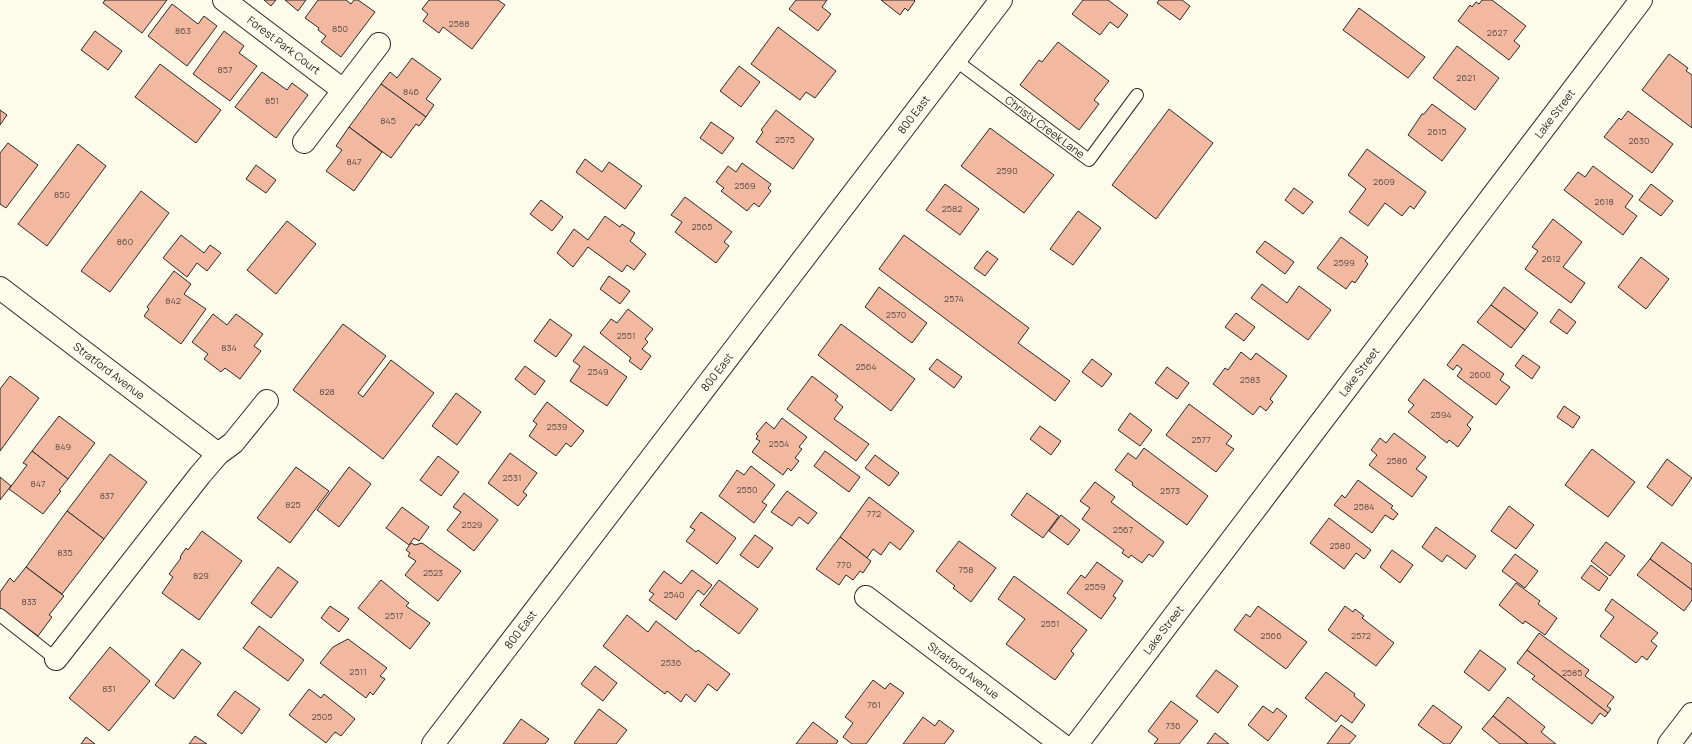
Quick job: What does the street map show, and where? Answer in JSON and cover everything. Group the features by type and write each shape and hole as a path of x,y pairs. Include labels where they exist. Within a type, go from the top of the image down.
{"street":[{"name":"Forest Park Court","path":"224,0 343,90"},
{"name":"800 East","path":"433,744 1001,0"},
{"name":"Lake Street","path":"1077,744 1641,0"},
{"path":"304,142 379,44"},
{"name":"Stratford Avenue","path":"0,288 218,454"},
{"path":"56,659 218,454 233,443 267,401"},
{"name":"Stratford Avenue","path":"866,597 1061,744"},
{"path":"1669,744 1692,714"}],"lane":[{"name":"Christy Creek Lane","path":"955,60 1089,160 1136,95"},
{"path":"0,615 56,659"}],"building":[{"path":"105,0 167,0 142,33 103,3"},
{"path":"264,0 276,0 271,6"},
{"path":"285,0 306,0 298,11"},
{"path":"318,0 346,0 351,4 354,0 358,0 375,12 341,57 321,42 326,36 318,30 319,28 305,18"},
{"path":"429,0 498,0 505,5 472,49 443,27 439,33 423,21 428,14 422,9"},
{"path":"796,0 827,0 822,7 831,14 818,31 789,9"},
{"path":"881,0 915,1 908,11 905,8 900,15"},
{"path":"1083,0 1108,0 1128,15 1118,28 1110,22 1100,35 1072,14"},
{"path":"1159,0 1182,0 1190,6 1180,20 1157,3"},
{"path":"1482,0 1492,0 1526,26 1514,41 1520,46 1509,60 1458,21 1470,5 1472,7 1476,2 1479,4"},
{"path":"172,4 198,24 204,16 217,26 187,66 148,36"},
{"path":"1359,8 1425,57 1408,78 1343,30"},
{"path":"778,27 836,71 815,98 806,92 800,100 751,64"},
{"path":"95,31 122,51 108,70 81,50"},
{"path":"224,31 244,46 239,53 257,66 230,101 193,74"},
{"path":"1058,42 1109,81 1094,100 1099,104 1079,130 1020,85 1039,60 1042,62"},
{"path":"1457,46 1499,78 1475,110 1433,78"},
{"path":"1669,54 1688,68 1686,71 1692,75 1692,128 1642,90"},
{"path":"412,58 441,79 426,99 434,105 426,117 381,84 390,72 397,78"},
{"path":"160,64 221,110 196,143 135,97"},
{"path":"739,66 760,82 741,107 720,91"},
{"path":"262,72 287,90 292,83 308,95 276,138 235,107"},
{"path":"381,84 426,117 419,126 416,124 391,158 349,127"},
{"path":"1432,104 1466,129 1442,161 1408,135 1422,114 1424,114"},
{"path":"1169,109 1213,143 1156,219 1112,185"},
{"path":"0,110 7,115 0,125"},
{"path":"776,110 814,139 793,169 756,142 763,132 761,130"},
{"path":"1628,111 1673,144 1652,173 1604,137 1619,118 1621,120"},
{"path":"711,122 734,138 722,154 700,138"},
{"path":"349,127 382,152 354,191 326,171 342,150 336,146"},
{"path":"990,128 1054,175 1024,213 961,166"},
{"path":"8,143 38,165 6,208 0,204 0,153"},
{"path":"78,144 106,166 47,246 18,224"},
{"path":"1367,149 1426,192 1414,209 1410,206 1402,216 1385,203 1368,226 1349,212 1366,189 1348,175"},
{"path":"585,159 602,172 609,162 642,186 625,209 576,172"},
{"path":"742,163 771,184 768,188 771,191 759,207 754,203 747,211 721,191 724,188 716,182 728,166 736,172"},
{"path":"256,165 276,180 266,193 246,179"},
{"path":"1593,166 1633,196 1625,207 1637,216 1623,235 1564,190 1578,172 1585,177"},
{"path":"945,184 979,209 960,235 926,210"},
{"path":"1651,184 1673,201 1661,216 1639,200"},
{"path":"1294,188 1313,202 1303,214 1285,200"},
{"path":"141,191 169,213 110,292 81,271"},
{"path":"685,197 732,232 724,242 729,246 716,263 675,232 682,222 671,215"},
{"path":"541,200 563,217 552,231 530,214"},
{"path":"1078,211 1101,228 1073,265 1050,249"},
{"path":"605,216 620,227 622,224 635,233 630,241 646,254 634,270 627,265 622,272 588,247 573,267 557,253 574,229 588,240"},
{"path":"1553,219 1582,242 1563,267 1585,283 1571,303 1525,269 1538,251 1532,247"},
{"path":"287,221 316,244 276,294 247,270"},
{"path":"181,235 204,253 210,245 221,253 207,271 197,263 187,277 163,258"},
{"path":"904,235 1029,328 1018,343 1070,381 1055,401 879,269"},
{"path":"1341,237 1368,257 1365,261 1368,264 1355,283 1352,281 1346,289 1317,268"},
{"path":"1265,241 1294,262 1285,274 1256,252"},
{"path":"987,251 998,259 985,276 974,268"},
{"path":"1641,257 1669,279 1646,309 1618,287"},
{"path":"174,271 191,284 184,294 206,309 181,344 144,316 149,309 147,307"},
{"path":"609,276 630,291 620,304 600,289"},
{"path":"1262,284 1287,303 1299,286 1331,310 1308,340 1251,298"},
{"path":"879,287 927,323 912,343 865,307"},
{"path":"1504,287 1538,313 1525,330 1491,305"},
{"path":"1491,305 1525,330 1511,348 1477,322"},
{"path":"628,309 653,329 645,339 648,342 642,349 651,356 641,370 629,361 631,358 600,333 611,319 617,323"},
{"path":"1559,309 1576,322 1567,334 1550,322"},
{"path":"1236,313 1255,327 1244,341 1225,327"},
{"path":"213,314 227,325 236,314 263,334 254,346 261,351 240,379 225,368 221,372 204,359 208,354 192,342"},
{"path":"550,319 572,335 556,357 534,341"},
{"path":"343,324 386,356 358,393 363,397 391,360 434,393 383,459 293,390"},
{"path":"841,324 915,379 891,411 818,355"},
{"path":"1463,344 1504,374 1500,380 1510,387 1496,405 1457,376 1462,369 1457,365 1453,370 1447,365"},
{"path":"584,346 627,377 607,406 570,381 580,366 573,361"},
{"path":"1241,352 1251,360 1256,353 1287,376 1270,399 1273,402 1266,411 1260,406 1253,415 1213,384 1225,368 1228,370"},
{"path":"1523,355 1540,367 1532,379 1515,366"},
{"path":"937,359 962,377 954,388 929,369"},
{"path":"1092,359 1112,374 1102,387 1082,372"},
{"path":"525,366 545,381 535,395 515,379"},
{"path":"1167,367 1189,383 1177,399 1155,383"},
{"path":"10,376 39,398 0,451 0,389"},
{"path":"812,376 838,396 835,400 843,407 834,419 869,444 856,461 787,409"},
{"path":"1424,379 1473,417 1467,425 1471,429 1458,447 1449,440 1447,443 1408,412 1414,405 1408,400"},
{"path":"456,393 481,412 457,445 432,426"},
{"path":"547,402 584,431 571,447 566,443 556,456 529,436 537,424 533,421"},
{"path":"1189,404 1232,436 1226,444 1234,449 1216,472 1166,435"},
{"path":"1564,406 1580,417 1573,428 1557,417"},
{"path":"1130,413 1152,430 1140,446 1118,430"},
{"path":"59,416 95,443 68,479 32,451"},
{"path":"782,418 807,437 799,447 802,449 795,458 799,461 791,471 788,468 783,475 752,452 760,441 756,439 758,436 756,434 766,422 774,429"},
{"path":"1040,426 1061,441 1051,455 1030,439"},
{"path":"1394,433 1426,457 1416,469 1427,477 1412,497 1369,465 1377,455 1371,450 1380,438 1386,443"},
{"path":"1144,448 1208,496 1187,525 1132,485 1133,483 1115,470 1128,453 1136,459"},
{"path":"1592,449 1635,482 1608,517 1565,485"},
{"path":"32,451 68,479 59,490 61,491 43,514 9,489 27,465 23,463"},
{"path":"825,451 860,477 849,492 814,466"},
{"path":"510,453 537,473 523,492 527,495 518,506 488,483"},
{"path":"110,454 147,482 104,539 67,511"},
{"path":"875,455 899,473 889,486 865,468"},
{"path":"438,456 459,472 441,496 420,480"},
{"path":"1667,459 1692,478 1672,506 1647,487"},
{"path":"751,466 775,485 762,502 767,505 754,523 719,496 737,470 744,475"},
{"path":"296,467 329,491 290,543 257,518"},
{"path":"349,467 371,484 339,527 317,510"},
{"path":"0,477 11,486 0,500"},
{"path":"1358,480 1393,506 1391,508 1398,514 1393,520 1385,515 1372,533 1334,505 1342,495 1345,498"},
{"path":"1095,482 1115,497 1111,502 1164,542 1153,557 1149,554 1142,563 1131,555 1129,558 1122,553 1124,550 1082,519 1090,508 1080,501"},
{"path":"787,491 817,513 808,524 799,517 792,526 771,512"},
{"path":"464,493 498,520 474,551 447,530 461,512 453,507"},
{"path":"1027,493 1059,516 1043,538 1011,515"},
{"path":"869,497 914,531 900,550 890,542 881,555 873,549 867,558 840,537"},
{"path":"1509,506 1534,525 1516,549 1491,531"},
{"path":"402,507 429,527 419,541 414,538 409,545 386,528"},
{"path":"67,511 104,539 62,594 26,567"},
{"path":"701,512 736,538 717,564 686,541 695,530 690,527"},
{"path":"1061,515 1080,530 1068,545 1049,531"},
{"path":"1329,518 1371,550 1364,559 1356,553 1344,569 1310,543"},
{"path":"1436,527 1476,556 1466,569 1447,555 1442,562 1422,547"},
{"path":"202,531 242,561 199,620 162,593 173,577 169,574 181,558 180,557 186,548 188,550"},
{"path":"755,535 773,548 758,568 740,555"},
{"path":"840,537 871,561 863,573 860,571 853,580 846,575 839,585 816,569"},
{"path":"959,541 996,568 971,602 953,588 955,586 936,571"},
{"path":"1606,542 1625,556 1610,576 1591,561"},
{"path":"1662,542 1692,564 1692,590 1650,559"},
{"path":"411,543 415,545 422,543 461,571 438,601 405,575 416,561 408,556 410,553 406,550"},
{"path":"1392,550 1413,565 1400,583 1380,567"},
{"path":"1515,554 1538,571 1525,588 1502,571"},
{"path":"1650,559 1692,590 1692,600 1684,611 1637,575"},
{"path":"1097,562 1123,581 1113,596 1116,598 1101,619 1067,593 1081,575 1085,578"},
{"path":"1591,565 1608,578 1599,591 1581,578"},
{"path":"26,567 64,596 49,615 52,617 38,636 0,608 0,592 10,578 14,582"},
{"path":"278,567 298,582 271,618 251,603"},
{"path":"692,570 712,585 704,595 698,590 676,620 649,600 654,594 649,591 664,571 681,584"},
{"path":"1014,576 1087,630 1071,651 1074,654 1055,680 1006,644 1025,619 998,599"},
{"path":"381,580 409,603 406,606 430,623 410,649 358,608"},
{"path":"719,580 758,609 739,634 700,605"},
{"path":"1516,583 1540,601 1538,604 1557,618 1545,635 1525,621 1523,624 1499,605"},
{"path":"1612,599 1658,633 1651,641 1657,646 1647,660 1642,656 1636,663 1600,636 1614,617 1605,610"},
{"path":"330,606 349,619 339,632 321,618"},
{"path":"1258,606 1307,642 1286,669 1234,630 1246,614 1250,617"},
{"path":"1345,606 1353,612 1355,609 1364,616 1362,618 1394,643 1376,666 1328,630"},
{"path":"627,615 648,632 656,621 696,652 698,650 730,674 717,691 708,684 695,702 686,694 681,702 667,691 665,694 603,646"},
{"path":"259,626 304,660 288,681 243,648"},
{"path":"1539,633 1589,670 1585,676 1614,697 1607,706 1611,709 1608,713 1527,650"},
{"path":"348,639 387,668 380,676 385,679 373,695 370,692 366,698 320,663 333,647"},
{"path":"110,647 150,681 109,731 69,698"},
{"path":"182,649 201,663 174,699 155,685"},
{"path":"1480,650 1506,669 1489,691 1464,672"},
{"path":"1527,650 1608,713 1605,717 1600,713 1592,724 1532,679 1535,676 1517,663"},
{"path":"595,666 617,683 603,701 581,684"},
{"path":"1216,670 1238,686 1218,713 1196,696"},
{"path":"1326,672 1355,694 1354,696 1365,705 1352,723 1341,715 1336,722 1305,698"},
{"path":"873,680 885,689 890,683 904,693 866,744 852,744 843,737 853,723 845,717"},
{"path":"309,689 321,698 324,694 355,719 341,736 335,732 326,743 289,715"},
{"path":"235,691 260,709 242,734 217,715"},
{"path":"1508,697 1545,727 1541,732 1556,744 1528,744 1493,716"},
{"path":"1171,701 1198,721 1179,744 1154,744 1158,739 1148,731"},
{"path":"1433,705 1462,727 1450,744 1444,744 1418,725"},
{"path":"1263,706 1273,713 1277,708 1287,716 1268,741 1248,725"},
{"path":"599,709 627,730 616,744 574,743"},
{"path":"1493,716 1528,744 1500,744 1482,729"},
{"path":"923,717 935,726 939,720 954,731 944,744 903,744"},
{"path":"521,719 549,739 545,744 503,744"},
{"path":"813,722 838,741 836,744 796,744"},
{"path":"1341,725 1356,736 1349,744 1327,744"},
{"path":"1215,733 1229,744 1207,744"},
{"path":"195,736 207,744 189,744"},
{"path":"86,737 95,744 81,744"}]}
